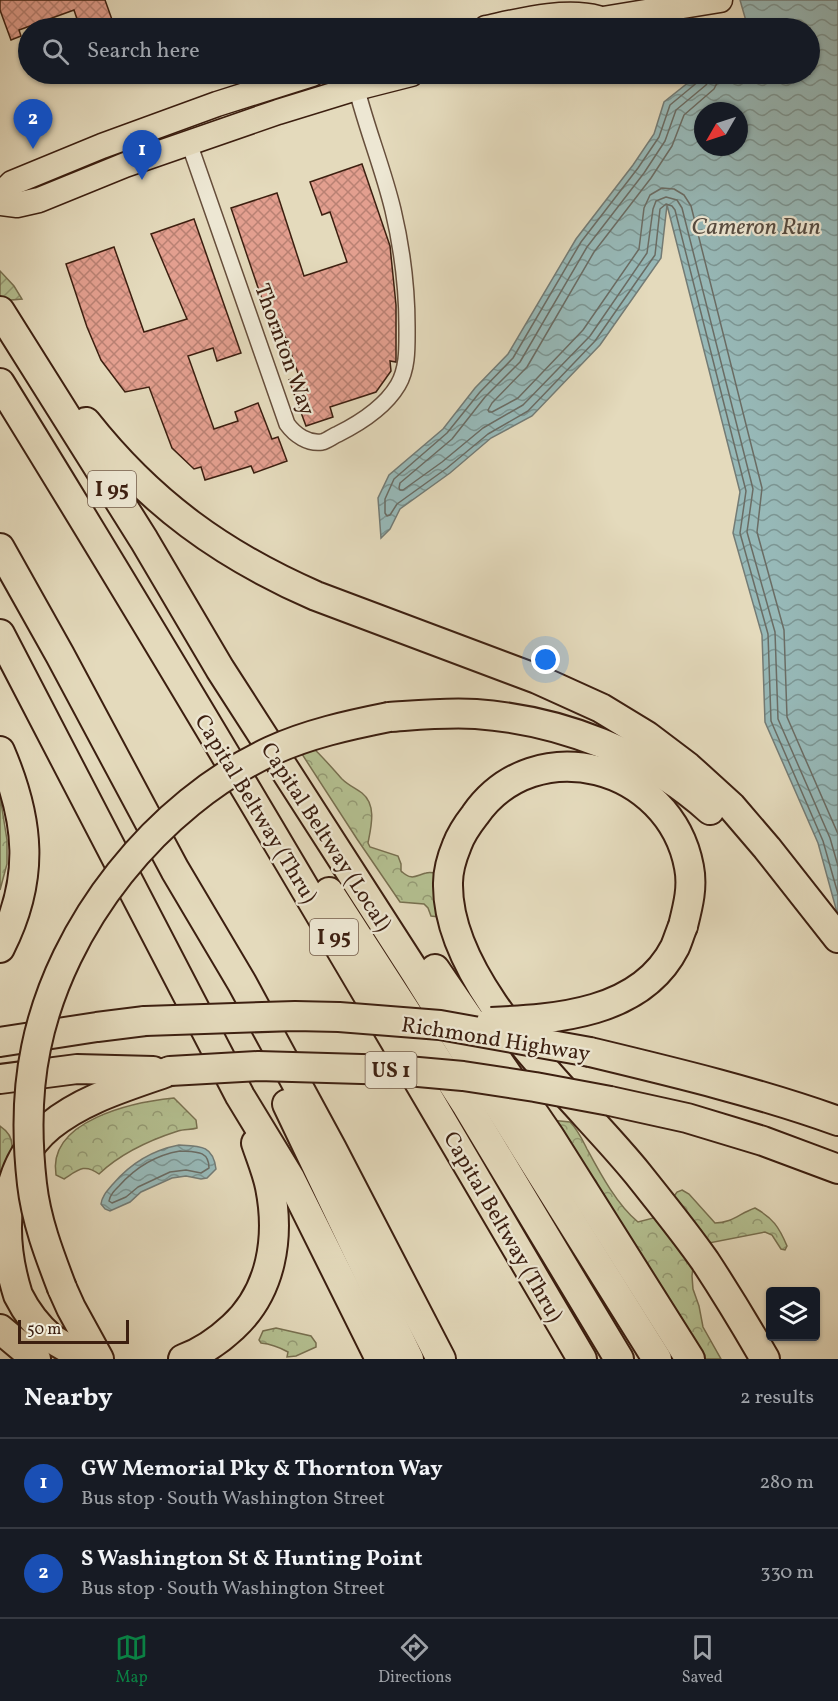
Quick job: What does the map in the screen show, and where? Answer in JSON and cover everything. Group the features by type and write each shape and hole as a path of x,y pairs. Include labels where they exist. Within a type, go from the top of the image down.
{"highway":[{"path":"0,310 94,432 121,461 189,524 220,546 284,582 356,612 537,680 601,708 647,736 688,766 731,806 834,932"},
{"name":"Capital Beltway (Local)","path":"0,310 144,540 220,669 415,972 657,1359"},
{"name":"Capital Beltway (Thru)","path":"0,383 331,931 582,1359"},
{"path":"82,517 467,1106 619,1359"},
{"path":"0,548 175,870 242,983 441,1359"},
{"path":"0,634 240,1096 290,1178 380,1359"},
{"path":"99,1359 62,1288 38,1218 32,1185 29,1113 36,1048 56,979 83,928 113,881 143,845 164,825 206,789 229,774 272,751 297,741 355,723 389,717 443,713 476,714 555,728 608,746 671,779 699,800 747,843 834,932"},
{"path":"0,751 12,779 21,812 24,855 18,901 11,926 0,948"},
{"path":"440,1025 497,1022 509,1022 584,1012 617,1000 646,982 662,966 674,948 683,926 690,888 689,867 682,843 670,820 657,805 639,789 620,777 596,769 572,766 551,768 513,781 495,792 480,807 458,841 451,860 448,882 449,905 465,954 491,1000 504,1017 510,1026 556,1083 603,1133 672,1217 705,1262 765,1359"},
{"path":"312,813 347,846 438,974 550,1137 690,1359"},
{"path":"175,870 409,1359"},
{"name":"Richmond Highway","path":"0,1042 145,1021 295,1016 440,1025 600,1054 708,1081 838,1121"},
{"name":"Richmond Highway","path":"170,1071 258,1066 323,1067 463,1076 535,1087 687,1118 763,1142 838,1170"},
{"name":"US 1","path":"0,1079 77,1070 170,1071"},
{"path":"92,1359 69,1350 51,1337 36,1323 12,1285 4,1262 0,1237 6,1193 18,1163 30,1145 49,1126 88,1102 170,1071"},
{"path":"183,1359 209,1346 239,1321 253,1304 270,1267 274,1244 274,1220 270,1187 240,1096"},
{"path":"0,1329 36,1359"}],"main road":[{"path":"609,18 720,0"},
{"path":"541,18 586,15 599,18"},
{"path":"0,195 12,183 102,146 281,84"},
{"path":"0,203 17,205 39,200 125,165 278,112 347,84"}],"street":[{"name":"Thornton Way","path":"189,143 287,424 293,432 305,440 322,442 344,431 383,403 401,379 407,352 407,297 403,256 393,209 355,84"}],"green space":[{"path":"0,271 14,286 22,299 0,301"},
{"path":"312,747 342,779 367,798 372,816 368,843 370,847 398,856 401,871 408,876 437,873 439,917 431,916 424,904 400,902 300,751"},
{"path":"0,796 7,840 7,864 0,890"},
{"path":"174,1098 196,1120 197,1128 178,1131 146,1143 116,1160 99,1174 85,1168 64,1179 56,1175 57,1156 65,1140 79,1128 97,1117 117,1110"},
{"path":"550,1120 570,1122 623,1207 638,1222 657,1217 693,1267 693,1289 703,1327 721,1359 702,1359"},
{"path":"0,1126 10,1137 12,1149 0,1174"},
{"path":"682,1190 689,1194 715,1223 731,1220 755,1208 771,1219 778,1228 787,1246 785,1250 781,1249 772,1235 765,1232 704,1244 672,1199 677,1192"},
{"path":"276,1328 311,1336 316,1347 296,1356 287,1357 288,1352 261,1343 259,1340 263,1331"}],"water":[{"name":"Cameron Run","path":"740,0 838,0 838,916 818,843 765,722 762,635 733,533 740,492 667,205 661,258 600,345 532,416 491,438 450,473 400,509 390,529 381,538 378,498 389,475 443,429 475,388 508,354 576,239 654,134 664,102 686,84 820,84 820,18 745,18"},
{"path":"179,1145 204,1148 209,1151 216,1169 207,1178 186,1176 172,1178 141,1192 130,1202 110,1211 105,1209 101,1204 104,1196 127,1170 151,1154"}],"building":[{"path":"0,0 105,0 111,18 77,18 74,10 52,18 18,18 18,37 11,40 0,10"},
{"path":"362,164 390,246 396,305 396,362 390,361 391,371 376,392 330,407 333,417 306,426 289,380 299,376 281,325 272,329 231,208 277,193 304,276 347,262 330,212 322,215 310,182"},
{"path":"194,219 241,353 217,361 213,348 188,356 214,429 238,421 235,412 258,403 272,439 278,437 287,461 254,473 251,466 205,480 201,467 194,469 172,448 149,387 125,392 101,360 87,327 66,264 114,247 144,332 187,319 151,234"}],"place":[{"name":"S Washington St & Hunting Point","path":"33,149"},
{"name":"GW Memorial Pky & Thornton Way","path":"142,180"}]}
